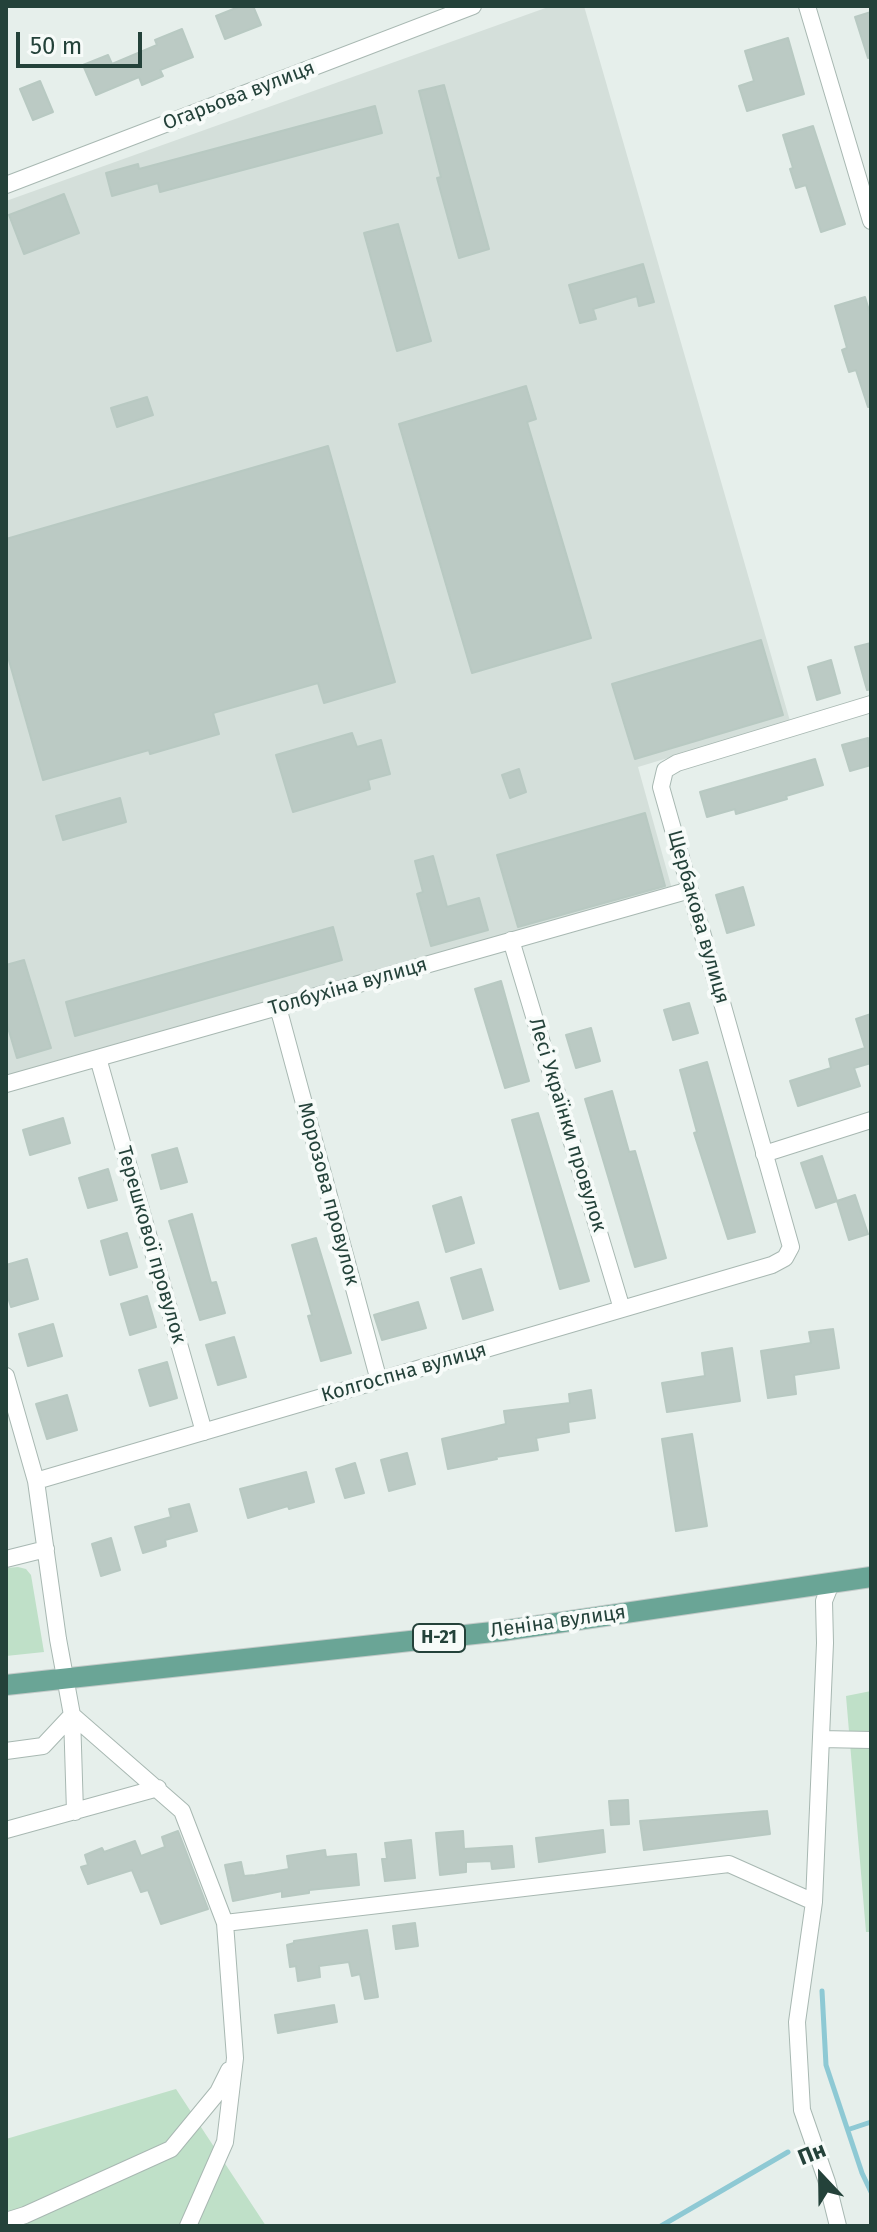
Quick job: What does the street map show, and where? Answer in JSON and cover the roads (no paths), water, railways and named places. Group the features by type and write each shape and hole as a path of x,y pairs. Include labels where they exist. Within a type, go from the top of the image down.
{"main road":[{"name":"Леніна вулиця","path":"6,1685 502,1631 871,1577"}],"street":[{"name":"Огарьова вулиця","path":"6,185 473,6"},
{"path":"807,6 871,221"},
{"name":"Щербакова вулиця","path":"772,1265 785,1258 791,1247 661,787 665,770 677,763 871,704"},
{"name":"Толбухіна вулиця","path":"6,1084 690,890"},
{"name":"Лесі Українки провулок","path":"511,940 622,1309"},
{"name":"Морозова провулок","path":"278,1007 379,1381"},
{"name":"Терешкової провулок","path":"98,1058 204,1432"},
{"path":"764,1154 871,1120"},
{"name":"Колгоспна вулиця","path":"36,1481 772,1265"},
{"path":"6,1376 36,1481 64,1679 72,1715 75,1812"},
{"path":"6,1559 46,1549"},
{"path":"832,1581 824,1601 814,1902 797,2022 802,2110 827,2182 838,2226"},
{"path":"6,1751 43,1746 72,1715"},
{"path":"72,1715 182,1811 225,1923 235,2058 225,2142 188,2226"},
{"path":"821,1739 871,1740"},
{"path":"6,1830 158,1788"},
{"path":"225,1923 729,1864 814,1902"},
{"path":"6,2221 171,2149 218,2092 235,2058"}],"waterway":[{"path":"822,1991 826,2065 871,2192"},
{"path":"850,2129 871,2122"},
{"path":"661,2226 788,2152"}]}
